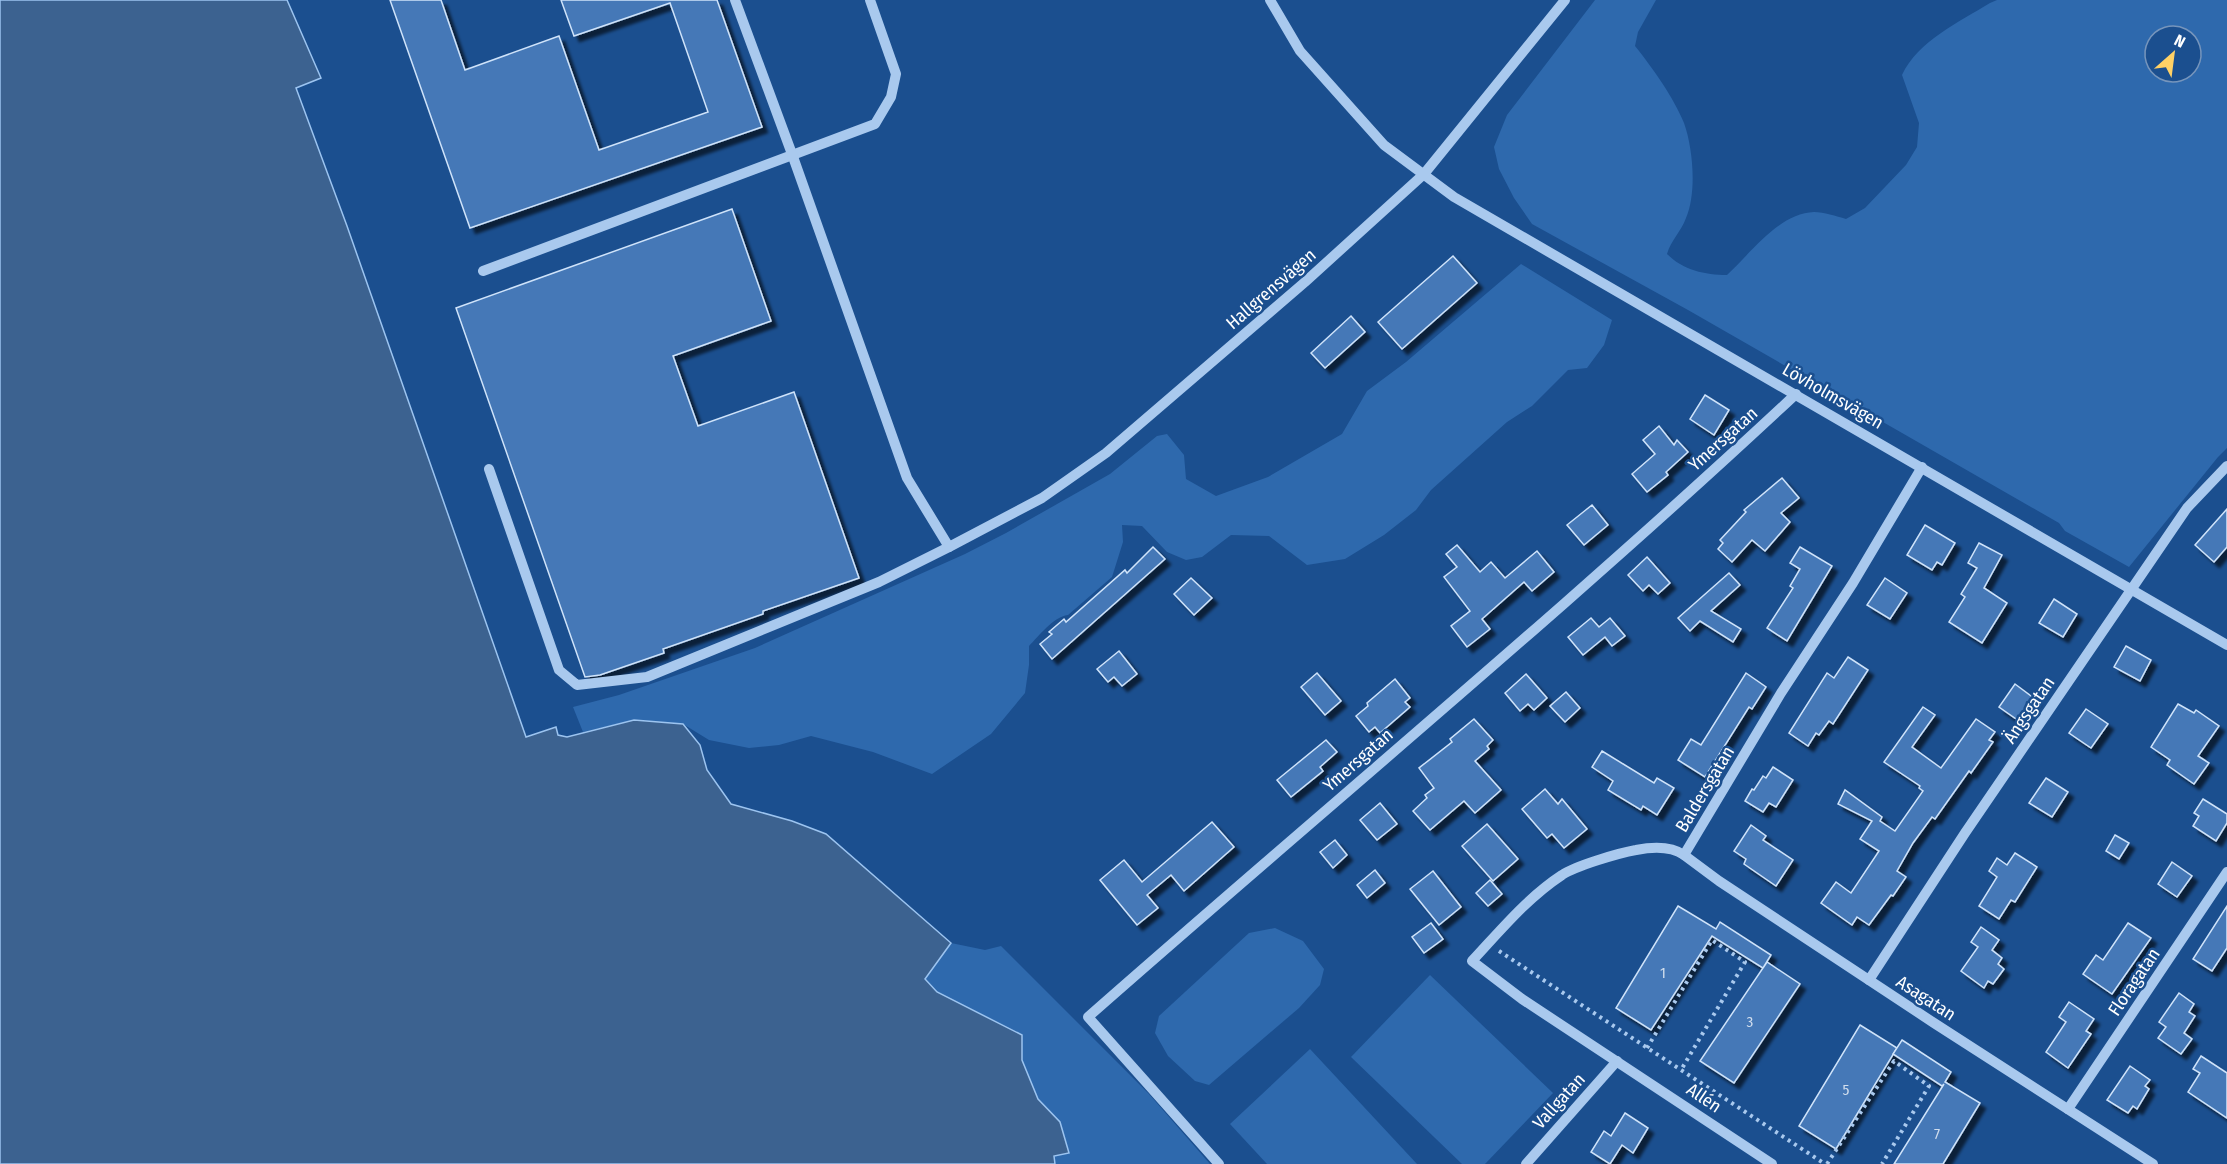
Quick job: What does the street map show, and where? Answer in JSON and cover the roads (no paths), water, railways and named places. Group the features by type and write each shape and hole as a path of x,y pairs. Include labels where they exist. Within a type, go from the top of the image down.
{"street":[{"path":"735,0 907,478 949,547"},
{"path":"483,271 875,124 891,97 896,74 870,0"},
{"name":"Lövholmsvägen","path":"1270,0 1299,51 1384,145 1454,197 2227,645"},
{"name":"Hallgrensvägen","path":"489,469 559,670 577,685 647,677 879,582 1042,498 1106,453 1305,282 1424,174 1565,0"},
{"name":"Ymersgatan","path":"1219,1164 1088,1017 1505,656 1796,394"},
{"name":"Ängsgatan","path":"1869,980 1965,833 2187,508 2227,466"},
{"name":"Baldersgatan","path":"1617,1060 1522,999 1472,961 1514,915 1563,874 1622,852 1652,847 1679,851 1684,855 1781,693 1853,583 1922,467"},
{"name":"Asagatan","path":"1684,855 1719,881 1869,980 2153,1164"},
{"name":"Floragatan","path":"2068,1109 2227,872"},
{"name":"Allén","path":"1617,1060 1760,1161 1772,1164"},
{"name":"Vallgatan","path":"1526,1164 1617,1060"}]}
